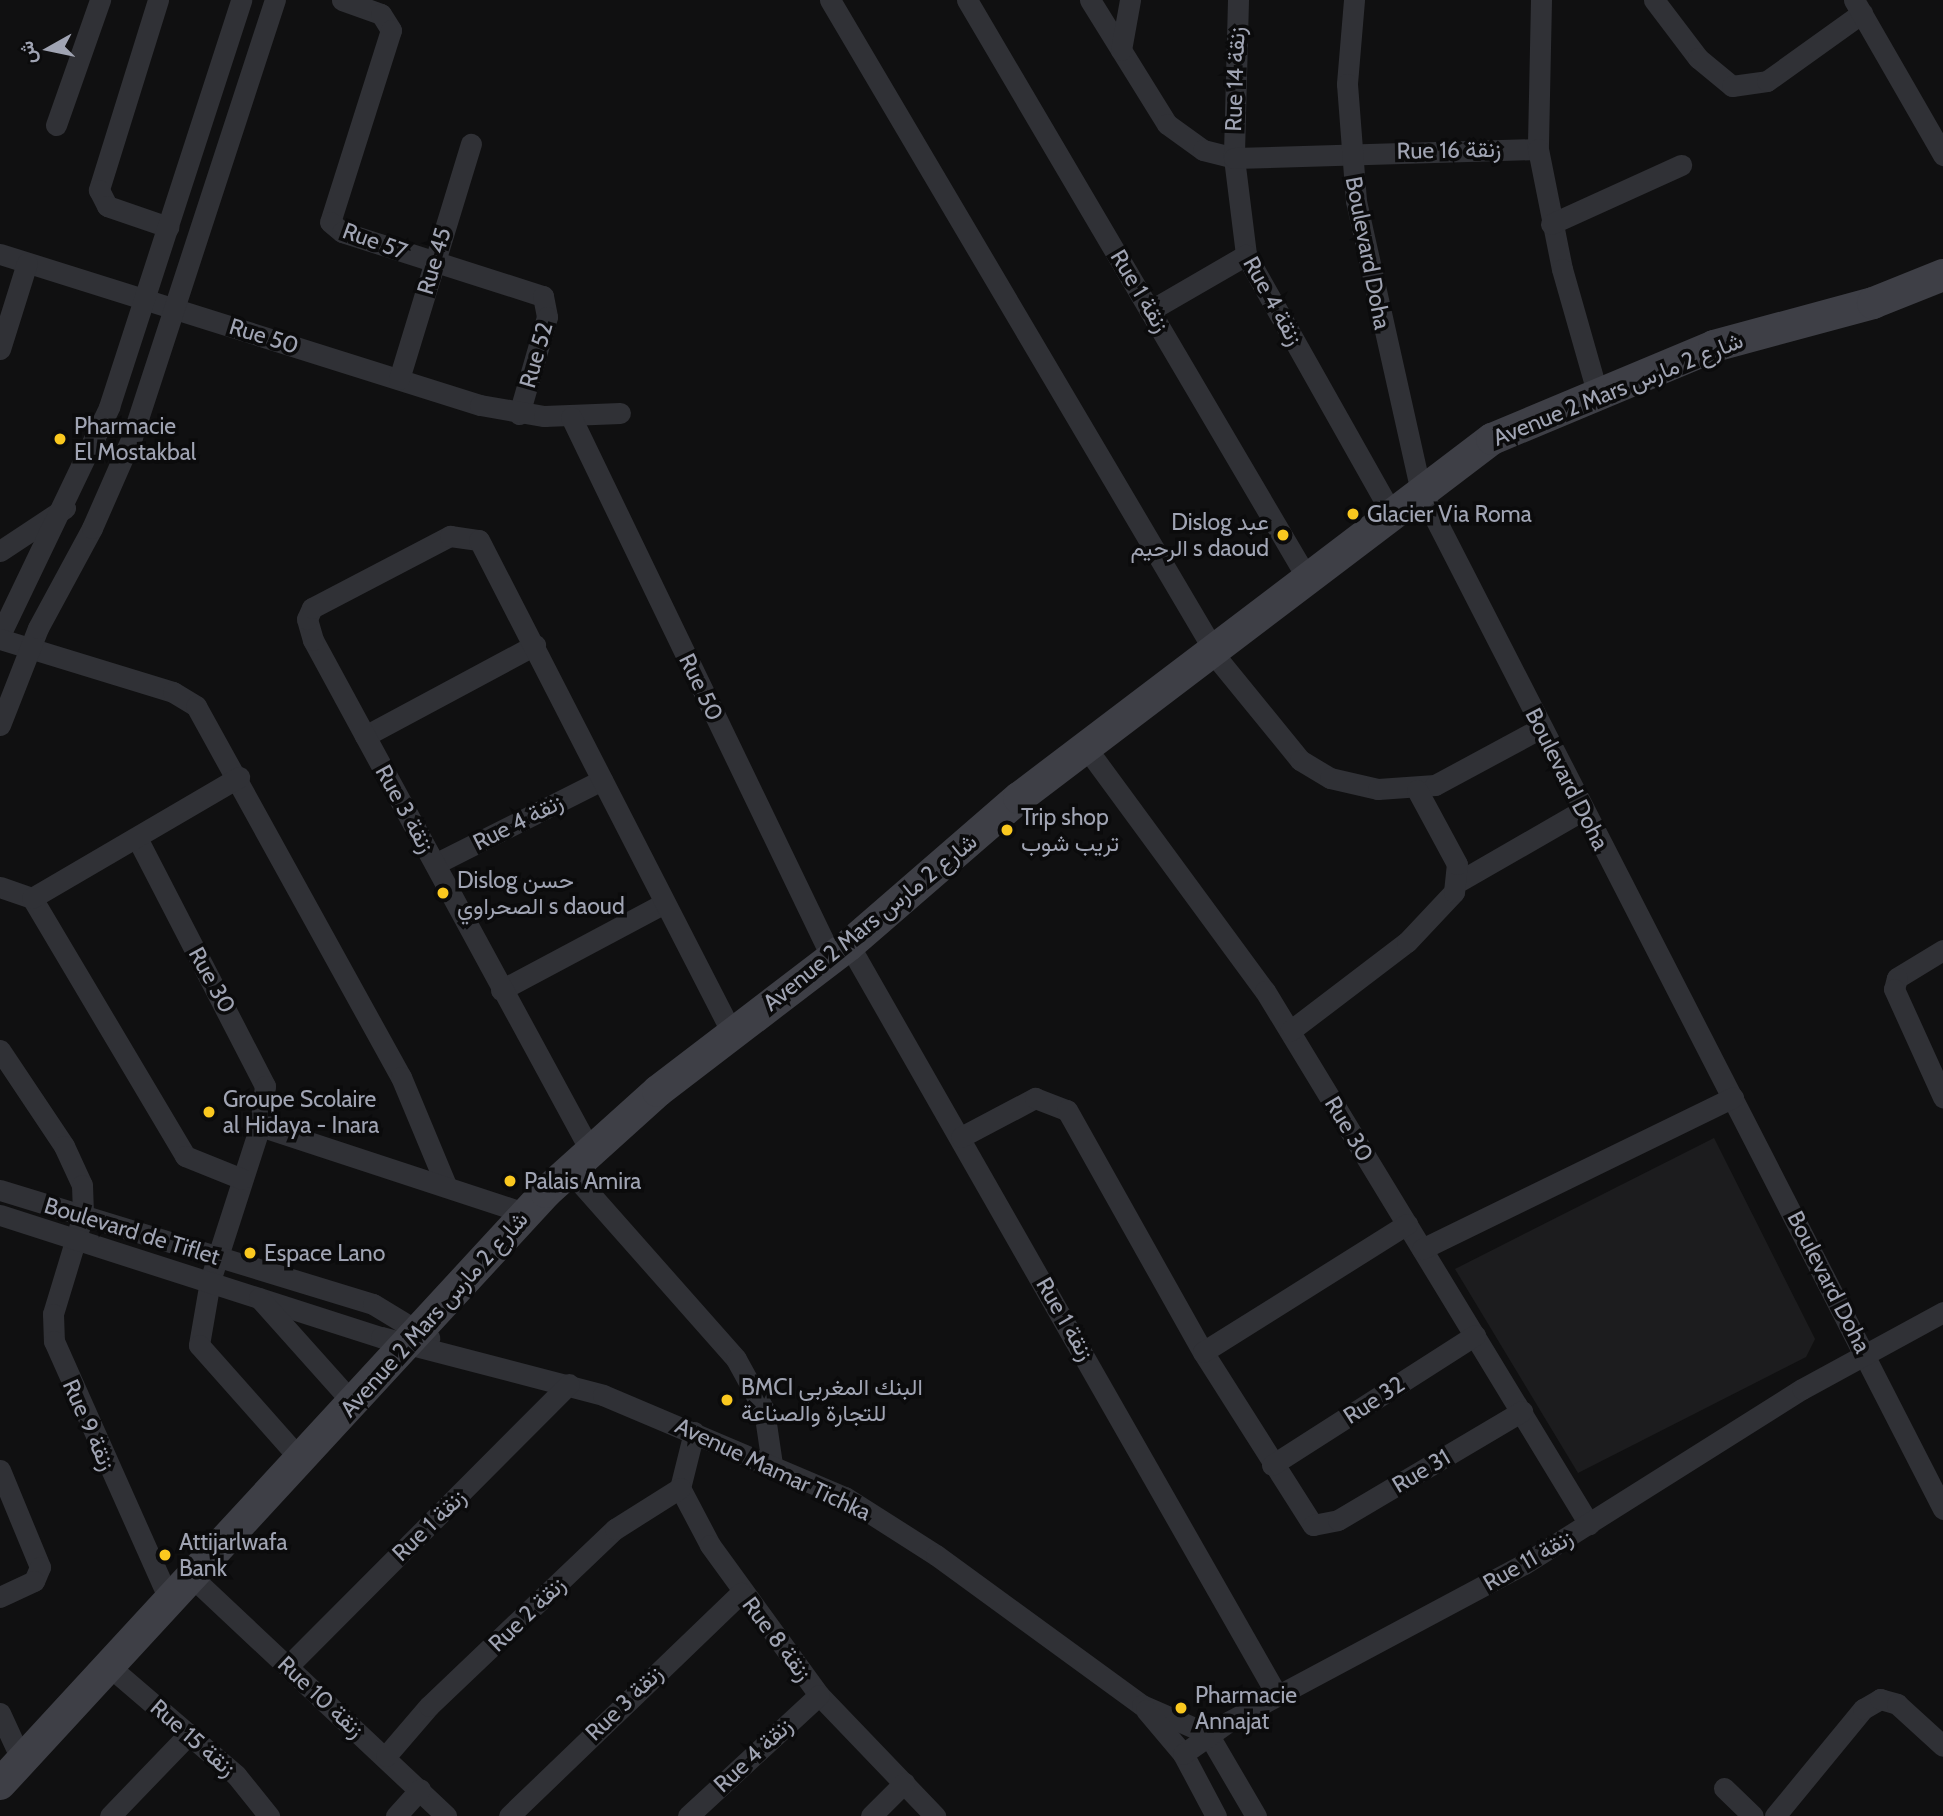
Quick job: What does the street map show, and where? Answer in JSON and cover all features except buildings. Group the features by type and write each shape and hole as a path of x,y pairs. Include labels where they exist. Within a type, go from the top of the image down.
{"street":[{"path":"158,0 99,190 107,206 168,227"},
{"path":"241,0 146,299 66,508 0,637 29,650 186,698 239,777 414,1104 446,1185"},
{"path":"0,725 29,650 106,501 176,309 275,0"},
{"name":"Rue 57","path":"342,0 388,19 390,38 330,222 342,232 543,296"},
{"path":"830,0 1218,658 1310,767 1350,784 1417,790 1541,728"},
{"name":"Rue 1 زنقة","path":"967,0 1152,310 1310,583"},
{"path":"1090,0 1167,124 1202,150 1234,158"},
{"path":"1121,50 1130,0"},
{"name":"Rue 14 زنقة","path":"1234,158 1238,0"},
{"name":"Boulevard Doha","path":"1354,0 1349,152 1370,283 1421,491 1583,810 1866,1353 1943,1509"},
{"path":"1541,0 1538,149 1551,224 1597,392"},
{"path":"1654,0 1698,58 1732,86 1767,81 1858,7 1943,155"},
{"path":"56,125 94,1"},
{"name":"Rue 45","path":"399,379 432,261 471,144"},
{"name":"Rue 16 زنقة","path":"1234,158 1349,152 1538,149"},
{"name":"Rue 4 زنقة","path":"1234,158 1246,255 1393,516"},
{"path":"1551,224 1681,165"},
{"name":"Rue 50","path":"0,254 519,414 571,417 620,413"},
{"path":"1152,310 1246,255"},
{"path":"0,349 27,263"},
{"name":"Avenue 2 Mars شارع 2 مارس","path":"0,1784 171,1604 353,1403 423,1341 525,1213 580,1160 732,1032 841,952 1019,799 1218,658 1421,491 1492,439 1597,392 1714,346 1873,303 1943,275"},
{"name":"Rue 52","path":"519,414 547,317 543,296"},
{"name":"Rue 50","path":"571,417 841,952"},
{"path":"0,551 66,508"},
{"name":"Rue 3 زنقة","path":"536,645 494,562 468,533 433,544 308,614 313,640 501,990 580,1160 736,1359 764,1410 772,1464"},
{"path":"365,736 536,645 663,904 732,1032"},
{"name":"Rue 30","path":"1087,749 1211,914 1290,1031 1589,1524"},
{"path":"32,898 239,777"},
{"name":"Rue 4 زنقة","path":"435,864 602,780"},
{"path":"1417,790 1457,864 1458,882"},
{"path":"1290,1031 1407,942 1458,882 1583,810"},
{"name":"Rue 30","path":"137,838 263,1075 260,1126 209,1281 197,1334 200,1349 301,1460"},
{"path":"0,887 32,898 183,1152 194,1163 242,1179"},
{"path":"501,990 663,904"},
{"path":"1943,950 1897,978 1894,989 1943,1097"},
{"name":"Rue 1 زنقة","path":"841,952 961,1137 1277,1695"},
{"path":"0,1050 74,1163 83,1215"},
{"path":"1422,1249 1733,1097"},
{"path":"961,1137 1035,1098 1060,1103 1203,1352 1272,1465"},
{"path":"260,1126 525,1213"},
{"name":"Boulevard de Tiflet","path":"0,1190 373,1304 423,1341"},
{"name":"Boulevard de Tiflet","path":"0,1215 258,1296 423,1341"},
{"name":"Rue 9 زنقة","path":"83,1215 53,1314 54,1341 171,1604"},
{"path":"1203,1352 1407,1224"},
{"path":"258,1296 353,1403"},
{"path":"1866,1353 1943,1312"},
{"name":"Rue 32","path":"1272,1465 1475,1335"},
{"name":"Avenue Mamar Tichka","path":"423,1341 569,1384 772,1464 906,1534 1142,1705 1208,1734"},
{"name":"Rue 11 زنقة","path":"1183,1754 1208,1734 1589,1524 1866,1353"},
{"name":"Rue 1 زنقة","path":"288,1666 569,1384"},
{"name":"Rue 31","path":"1272,1465 1303,1516 1318,1526 1522,1411"},
{"path":"680,1488 694,1432"},
{"path":"0,1470 40,1562 38,1578 0,1598"},
{"name":"Rue 8 زنقة","path":"680,1488 741,1593 819,1695 935,1816"},
{"name":"Rue 2 زنقة","path":"386,1756 429,1706 615,1529 680,1488"},
{"name":"Rue 10 زنقة","path":"194,1579 386,1756 446,1816"},
{"name":"Rue 3 زنقة","path":"509,1816 741,1593"},
{"name":"Rue 15 زنقة","path":"110,1667 250,1788 270,1816"},
{"name":"Rue 4 زنقة","path":"688,1816 819,1695"},
{"path":"1775,1816 1863,1709 1880,1699 1897,1704 1943,1746"},
{"name":"Avenue Mamar Tichka","path":"1142,1705 1183,1754 1216,1816"},
{"path":"0,1713 22,1760"},
{"path":"110,1816 189,1734"},
{"path":"1208,1734 1256,1816"},
{"path":"871,1816 904,1783"},
{"path":"1724,1787 1752,1816"},
{"path":"396,1816 420,1788"}],"shaded area":[{"path":"1714,1138 1815,1339 1806,1357 1578,1473 1455,1269"}],"place":[{"name":"Pharmacie El Mostakbal","path":"60,439"},
{"name":"Glacier Via Roma","path":"1353,514"},
{"name":"Dislog عبد الرحيم s daoud","path":"1283,535"},
{"name":"Trip shop تريب شوب","path":"1007,830"},
{"name":"Dislog حسن الصحراوي s daoud","path":"443,893"},
{"name":"Groupe Scolaire al Hidaya - Inara","path":"209,1112"},
{"name":"Palais Amira","path":"510,1181"},
{"name":"Espace Lano","path":"250,1253"},
{"name":"BMCI البنك المغربي للتجارة والصناعة","path":"727,1400"},
{"name":"Attijarlwafa Bank","path":"165,1555"},
{"name":"Pharmacie Annajat","path":"1181,1708"}]}
